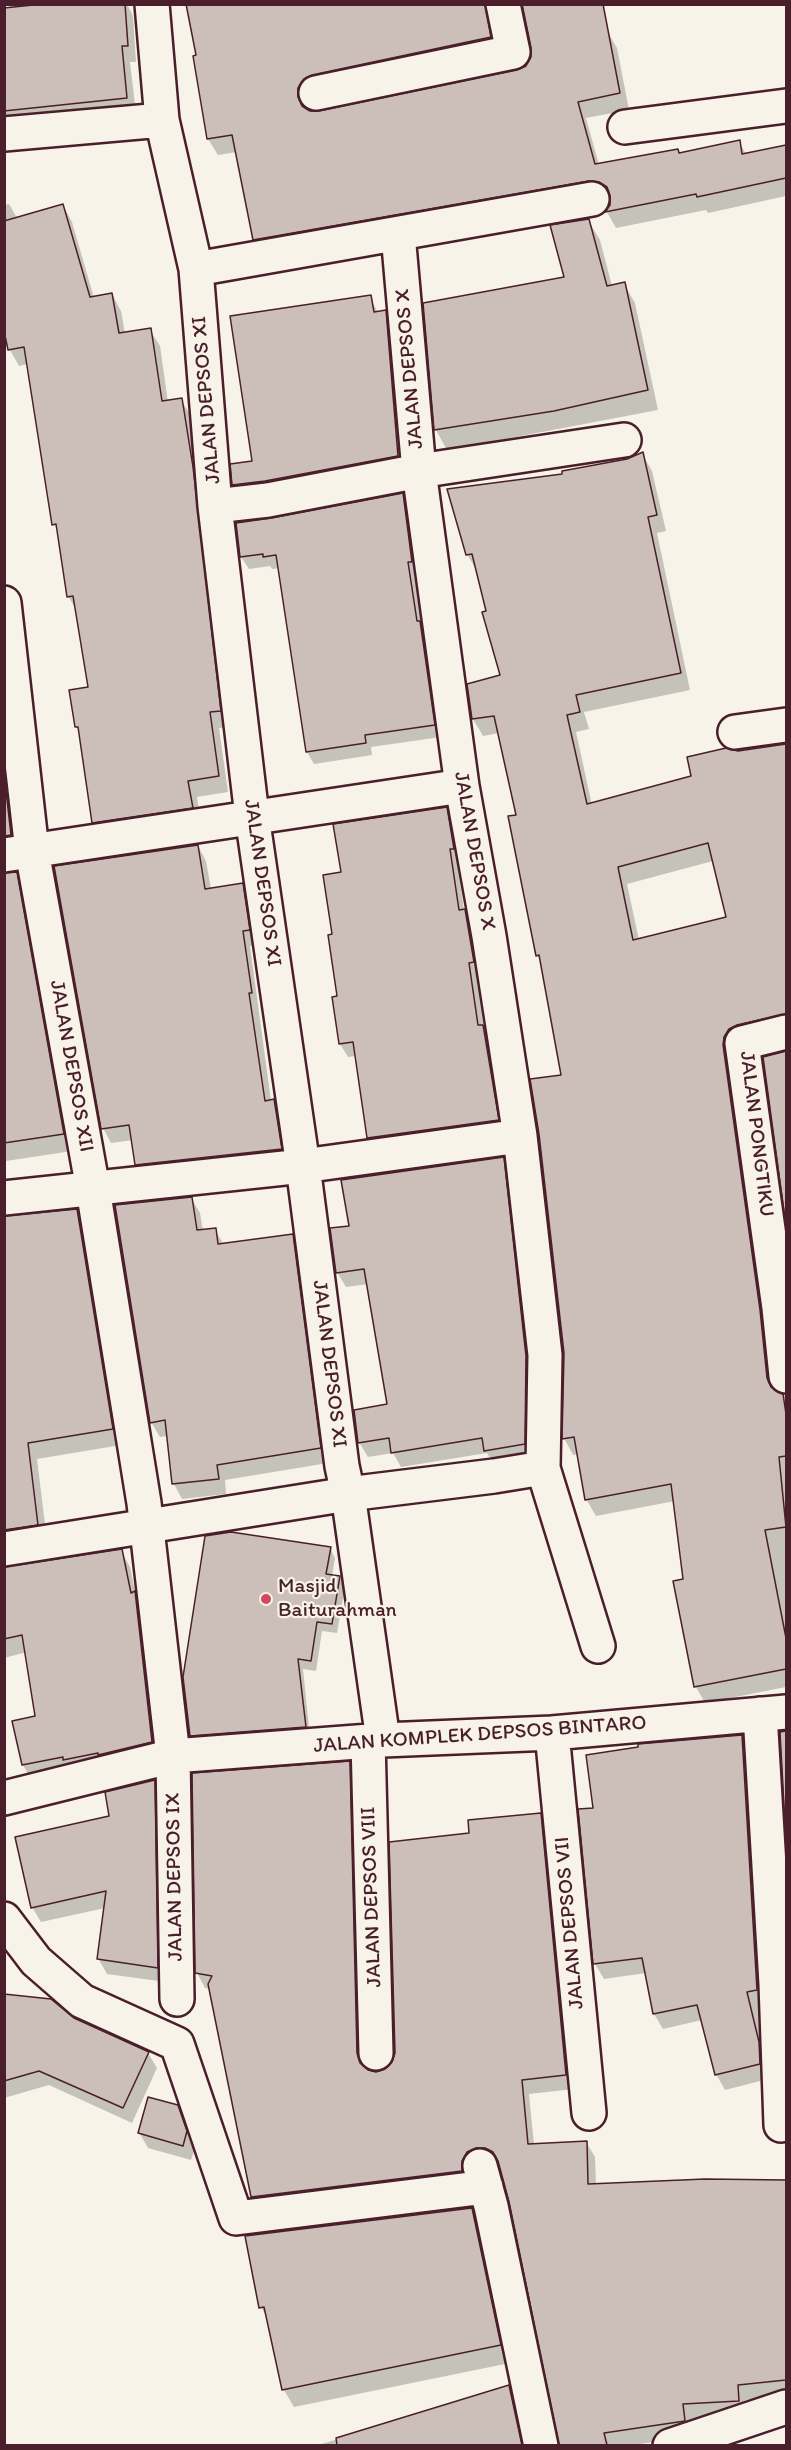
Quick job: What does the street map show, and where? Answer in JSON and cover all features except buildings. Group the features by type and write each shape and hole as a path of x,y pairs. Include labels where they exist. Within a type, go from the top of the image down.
{"street":[{"path":"142,4 153,69 157,75"},
{"path":"152,4 157,75"},
{"path":"316,93 513,52 503,4"},
{"name":"JALAN DEPSOS XI","path":"157,75 162,120 196,269 215,506 252,816 303,1166 342,1466 348,1494 375,1740"},
{"path":"625,127 786,106"},
{"path":"4,134 162,120"},
{"path":"196,269 592,199"},
{"name":"JALAN DEPSOS X","path":"398,234 419,471 462,786 489,936 520,1136 545,1355 543,1467 598,1646"},
{"path":"215,506 268,500 419,471 624,440"},
{"name":"JALAN DEPSOS XII","path":"4,603 18,853 93,1189 146,1528"},
{"path":"735,732 786,725"},
{"path":"18,853 462,786"},
{"name":"JALAN PONGTIKU","path":"786,1032 742,1043 779,1308 786,1376"},
{"path":"4,1198 303,1166 520,1136"},
{"path":"4,1549 348,1494 503,1475 543,1467"},
{"name":"JALAN DEPSOS IX","path":"146,1528 173,1756 177,1999"},
{"path":"773,1713 776,1984 781,2125"},
{"name":"JALAN KOMPLEK DEPSOS BINTARO","path":"4,1798 173,1756 375,1740 552,1733 773,1713"},
{"name":"JALAN DEPSOS VII","path":"552,1733 589,2113"},
{"name":"JALAN DEPSOS VIII","path":"375,1740 376,2054"},
{"path":"4,1919 36,1961 82,2001 177,2044 236,2218 483,2176 541,2445"},
{"path":"670,2445 786,2407"}],"place":[{"name":"Masjid Baiturahman","path":"266,1599"}]}
